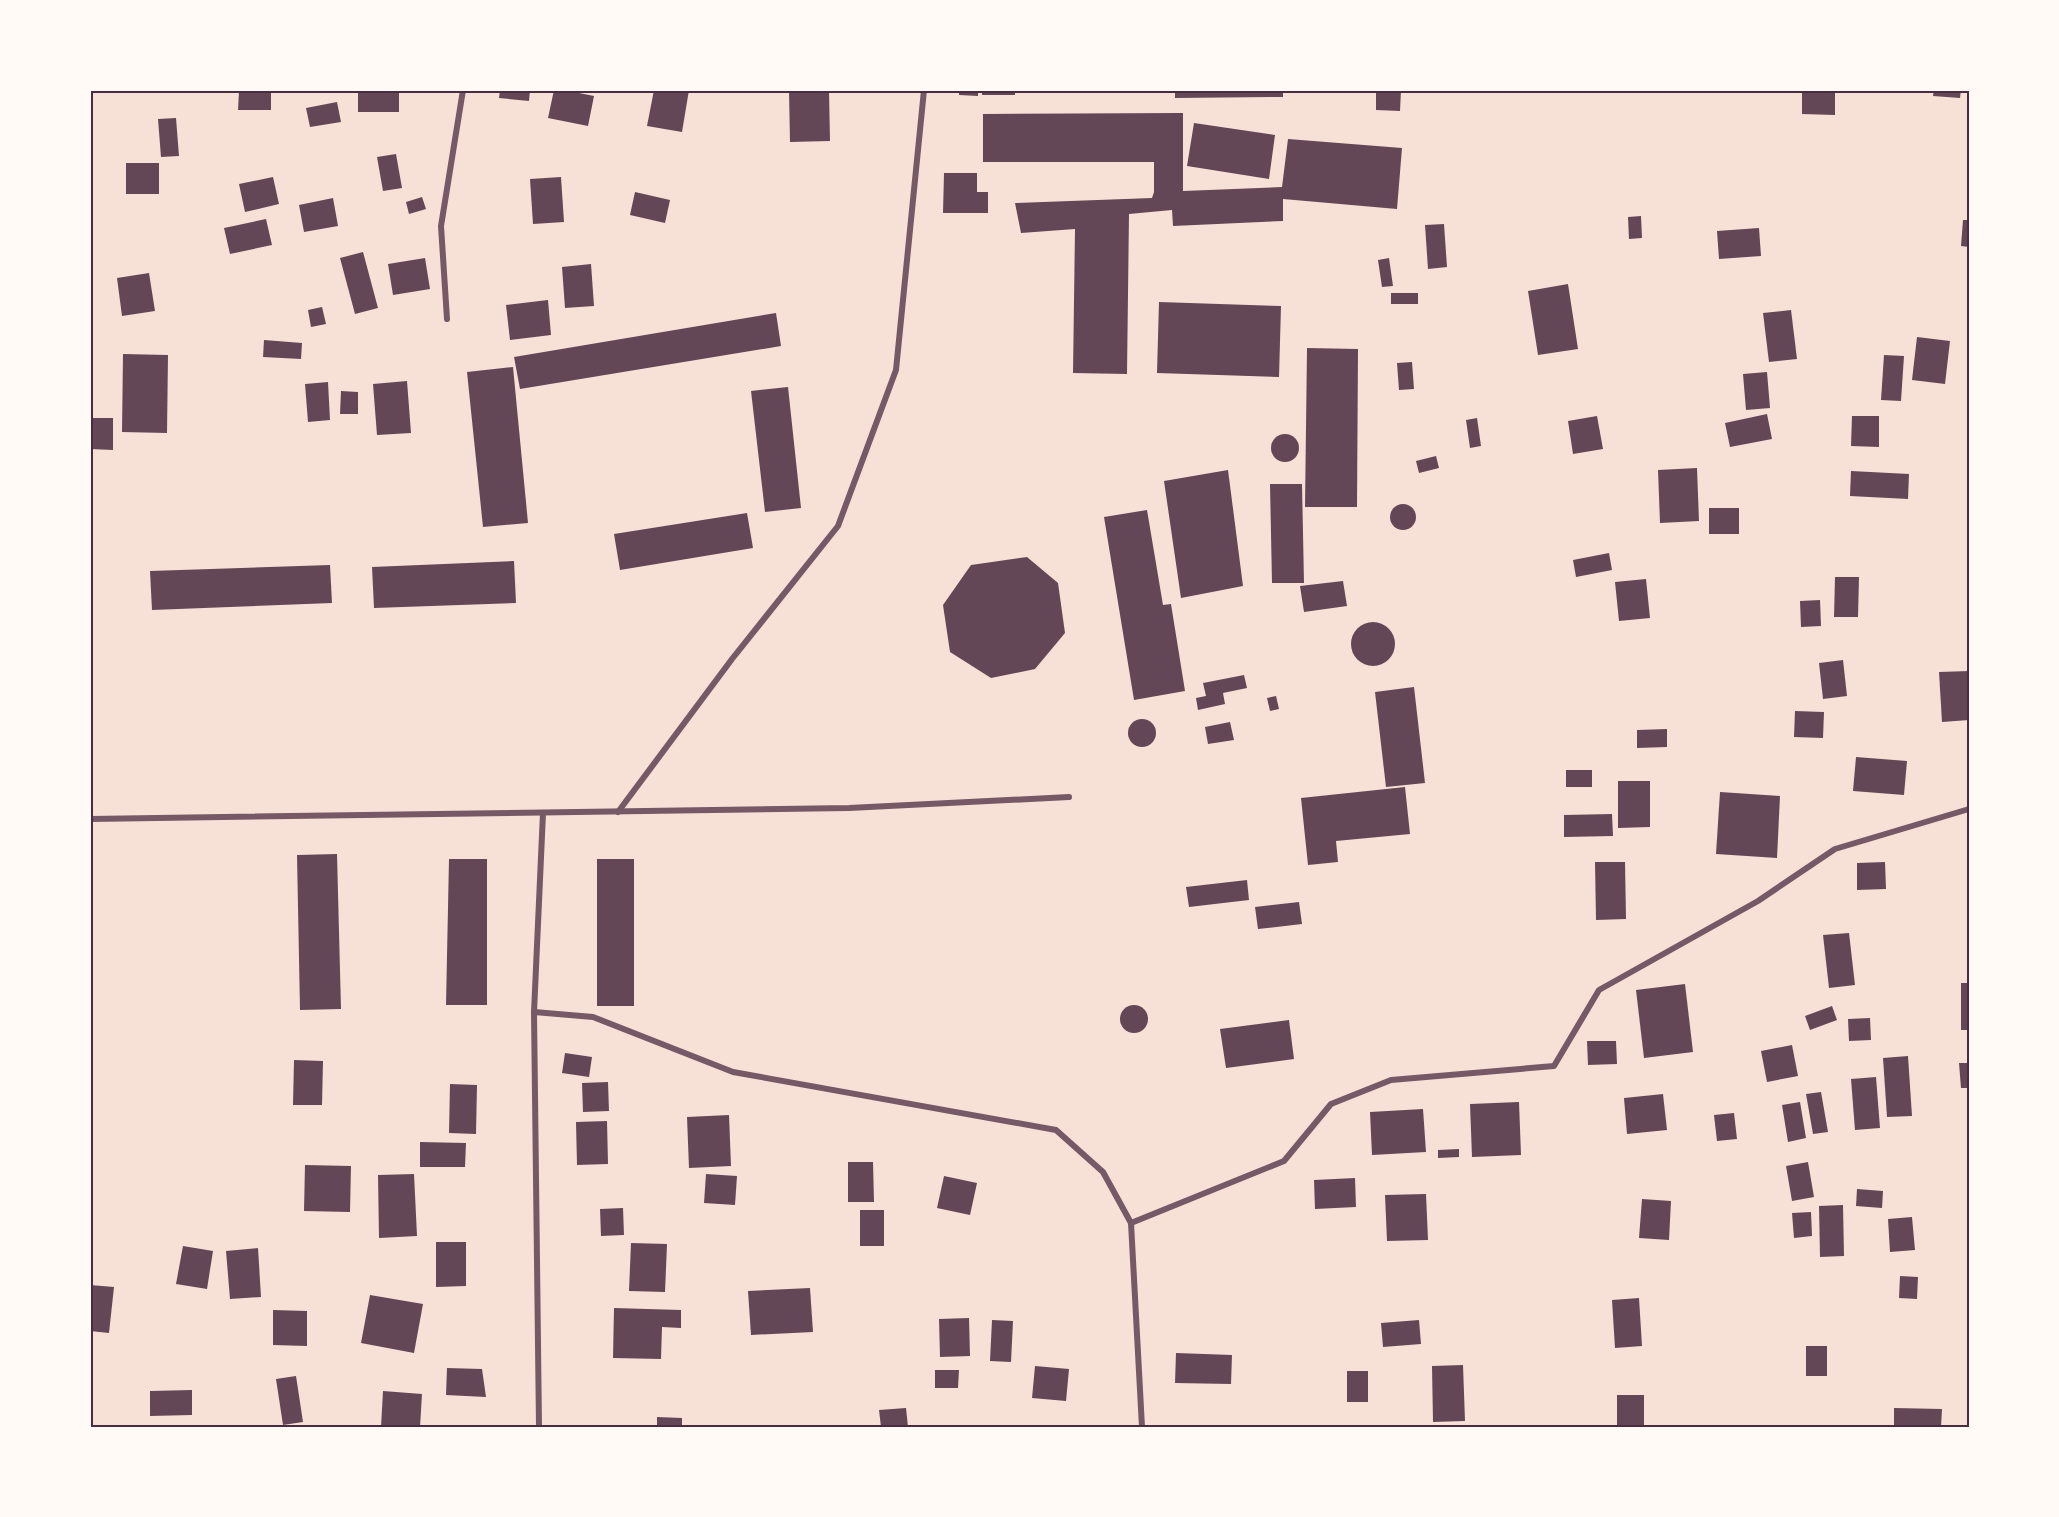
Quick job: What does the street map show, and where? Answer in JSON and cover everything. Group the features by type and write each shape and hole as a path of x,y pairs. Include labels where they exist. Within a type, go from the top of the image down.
{"street":[{"path":"447,319 441,226 463,90"},
{"path":"618,812 732,659 838,526 896,370 924,90"},
{"path":"90,819 849,808 1069,797"},
{"path":"1131,1224 1284,1161 1331,1104 1391,1080 1554,1066 1599,990 1758,901 1835,849 1969,808"},
{"path":"538,1427 534,1012 543,813"},
{"path":"534,1012 593,1017 733,1072 1056,1130 1102,1172 1131,1224 1142,1427"}],"building":[{"path":"358,90 399,90 399,112 358,112"},
{"path":"500,90 530,90 529,101 499,98"},
{"path":"554,90 594,96 588,126 548,118"},
{"path":"654,90 689,90 682,132 647,126"},
{"path":"829,90 830,141 790,142 789,91"},
{"path":"959,90 978,90 978,96 959,95"},
{"path":"982,90 1015,90 1015,95 982,95"},
{"path":"1175,90 1283,90 1283,97 1175,98"},
{"path":"1376,90 1401,90 1400,111 1376,110"},
{"path":"1802,90 1835,90 1835,115 1802,114"},
{"path":"1934,90 1961,90 1960,98 1933,96"},
{"path":"239,91 271,91 271,110 238,110"},
{"path":"337,102 341,122 310,127 306,108"},
{"path":"1183,113 1183,191 1282,187 1288,139 1402,148 1397,209 1283,199 1283,221 1173,226 1172,210 1129,214 1127,374 1073,373 1075,229 1021,233 1015,203 1152,198 1154,162 983,162 983,114"},
{"path":"176,118 179,156 161,157 158,119"},
{"path":"1194,123 1275,135 1269,179 1187,166"},
{"path":"396,154 402,188 383,191 377,157"},
{"path":"126,163 159,163 159,194 126,194"},
{"path":"944,173 977,173 977,192 988,192 988,213 943,213"},
{"path":"273,177 279,204 245,212 239,184"},
{"path":"561,177 564,222 533,224 530,179"},
{"path":"635,192 670,200 665,223 630,215"},
{"path":"422,197 426,209 409,214 406,202"},
{"path":"333,198 338,226 304,232 299,205"},
{"path":"1641,216 1642,238 1629,239 1628,217"},
{"path":"266,219 272,245 230,254 224,228"},
{"path":"1963,220 1969,220 1969,247 1961,246"},
{"path":"1444,224 1447,267 1428,269 1425,225"},
{"path":"1759,228 1761,256 1719,259 1717,231"},
{"path":"363,252 378,308 355,314 340,258"},
{"path":"425,258 430,289 393,295 388,264"},
{"path":"1389,258 1393,286 1382,287 1378,260"},
{"path":"591,264 594,306 565,308 562,267"},
{"path":"149,273 155,311 122,316 117,278"},
{"path":"1568,284 1578,349 1538,355 1528,291"},
{"path":"1391,293 1418,293 1418,304 1391,304"},
{"path":"548,300 551,335 510,340 506,305"},
{"path":"1159,302 1281,306 1279,377 1157,373"},
{"path":"322,307 326,324 311,327 308,310"},
{"path":"1791,310 1797,359 1769,362 1763,313"},
{"path":"776,313 781,346 520,389 514,357"},
{"path":"1917,337 1950,341 1945,384 1912,380"},
{"path":"264,340 302,343 301,359 263,357"},
{"path":"1307,348 1358,349 1357,507 1305,507"},
{"path":"123,354 168,355 167,433 122,432"},
{"path":"1884,355 1904,356 1901,401 1881,400"},
{"path":"1412,362 1414,389 1399,390 1397,363"},
{"path":"513,367 528,523 483,527 467,372"},
{"path":"1767,372 1770,408 1746,410 1743,374"},
{"path":"407,381 411,433 377,435 373,384"},
{"path":"328,382 330,420 308,422 305,384"},
{"path":"788,387 801,508 765,512 751,391"},
{"path":"341,391 358,392 358,414 340,414"},
{"path":"1767,414 1772,439 1730,447 1725,423"},
{"path":"1597,416 1603,449 1573,454 1568,421"},
{"path":"1852,416 1879,416 1879,447 1851,446"},
{"path":"90,418 113,418 113,450 90,449"},
{"path":"1477,418 1481,446 1470,448 1466,420"},
{"path":"1285,434 1295,438 1299,448 1295,458 1285,462 1275,458 1271,448 1275,438"},
{"path":"1436,456 1439,468 1419,473 1416,461"},
{"path":"1697,468 1699,521 1660,523 1658,470"},
{"path":"1228,470 1243,586 1181,598 1164,481"},
{"path":"1851,471 1909,474 1908,499 1850,496"},
{"path":"1270,484 1302,484 1304,583 1272,583"},
{"path":"1403,504 1413,507 1416,517 1413,527 1403,530 1393,527 1390,517 1393,507"},
{"path":"1709,508 1739,508 1739,534 1709,534"},
{"path":"1147,510 1163,605 1171,604 1185,691 1134,700 1104,517"},
{"path":"747,513 753,548 620,570 614,534"},
{"path":"1609,553 1612,570 1576,577 1573,560"},
{"path":"1027,557 1058,583 1065,633 1035,669 991,678 950,652 943,605 971,565"},
{"path":"514,561 516,603 374,608 372,567"},
{"path":"330,565 332,603 152,610 150,571"},
{"path":"1835,577 1859,577 1858,617 1834,617"},
{"path":"1646,579 1650,618 1619,621 1615,582"},
{"path":"1343,581 1347,606 1304,612 1300,586"},
{"path":"1820,600 1821,626 1801,627 1800,601"},
{"path":"1373,622 1389,628 1395,644 1389,660 1373,666 1357,660 1351,644 1357,628"},
{"path":"1843,660 1847,696 1823,699 1819,663"},
{"path":"1969,671 1969,720 1942,722 1939,672"},
{"path":"1244,675 1247,688 1223,693 1225,704 1198,710 1196,698 1206,696 1203,683"},
{"path":"1414,687 1425,783 1386,787 1375,692"},
{"path":"1276,696 1279,709 1270,711 1267,698"},
{"path":"1795,711 1824,712 1823,738 1794,737"},
{"path":"1142,719 1152,723 1156,733 1152,743 1142,747 1132,743 1128,733 1132,723"},
{"path":"1230,722 1234,740 1208,744 1205,727"},
{"path":"1667,729 1667,747 1637,748 1637,730"},
{"path":"1856,757 1907,761 1904,795 1853,791"},
{"path":"1566,770 1592,770 1592,787 1566,787"},
{"path":"1618,781 1650,781 1650,827 1618,828"},
{"path":"1405,787 1410,834 1336,841 1338,862 1308,865 1301,798"},
{"path":"1720,792 1780,796 1777,858 1716,854"},
{"path":"1612,814 1613,836 1564,837 1564,815"},
{"path":"337,854 341,1009 300,1010 297,855"},
{"path":"449,859 487,859 487,1005 446,1005"},
{"path":"597,859 634,859 634,1006 597,1006"},
{"path":"1595,862 1625,862 1626,919 1596,920"},
{"path":"1885,862 1886,889 1857,890 1857,863"},
{"path":"1247,880 1249,900 1189,907 1186,887"},
{"path":"1299,902 1302,924 1258,929 1255,907"},
{"path":"1849,933 1855,985 1829,988 1823,935"},
{"path":"1961,983 1969,983 1969,1030 1961,1030"},
{"path":"1685,984 1693,1052 1644,1058 1636,990"},
{"path":"1134,1005 1144,1009 1148,1019 1144,1029 1134,1033 1124,1029 1120,1019 1124,1009"},
{"path":"1832,1006 1837,1020 1810,1030 1805,1016"},
{"path":"1870,1018 1871,1040 1849,1041 1848,1019"},
{"path":"1289,1020 1294,1059 1226,1068 1220,1029"},
{"path":"1587,1041 1616,1041 1617,1064 1588,1065"},
{"path":"1792,1045 1798,1076 1767,1082 1761,1051"},
{"path":"565,1053 592,1057 589,1077 562,1073"},
{"path":"1908,1056 1912,1116 1887,1117 1883,1058"},
{"path":"294,1060 323,1061 322,1105 293,1105"},
{"path":"1959,1063 1969,1063 1969,1088 1961,1088"},
{"path":"1876,1077 1880,1128 1855,1130 1851,1079"},
{"path":"608,1082 609,1111 583,1112 582,1083"},
{"path":"450,1084 477,1085 476,1134 449,1133"},
{"path":"1821,1092 1828,1132 1813,1134 1806,1094"},
{"path":"1663,1094 1667,1130 1627,1134 1624,1098"},
{"path":"1519,1102 1521,1155 1472,1157 1470,1104"},
{"path":"1800,1102 1806,1138 1788,1142 1782,1105"},
{"path":"1423,1109 1426,1152 1372,1155 1370,1112"},
{"path":"1734,1113 1737,1139 1717,1141 1714,1115"},
{"path":"729,1115 731,1166 689,1168 687,1117"},
{"path":"607,1121 608,1164 577,1165 576,1122"},
{"path":"420,1142 466,1143 465,1167 420,1167"},
{"path":"1459,1149 1459,1157 1438,1158 1438,1150"},
{"path":"848,1162 873,1162 874,1202 848,1202"},
{"path":"1808,1162 1814,1197 1792,1201 1786,1166"},
{"path":"305,1165 351,1166 350,1212 304,1211"},
{"path":"414,1174 417,1236 379,1238 378,1175"},
{"path":"706,1174 737,1176 735,1205 704,1203"},
{"path":"944,1176 977,1183 970,1215 937,1208"},
{"path":"1355,1178 1356,1207 1315,1209 1314,1180"},
{"path":"1857,1189 1883,1191 1882,1208 1856,1206"},
{"path":"1426,1194 1428,1240 1387,1241 1385,1195"},
{"path":"1642,1199 1671,1201 1669,1240 1639,1238"},
{"path":"1843,1205 1844,1256 1820,1257 1819,1206"},
{"path":"623,1208 624,1235 601,1236 600,1209"},
{"path":"860,1210 884,1210 884,1246 860,1246"},
{"path":"1811,1212 1812,1236 1794,1238 1792,1213"},
{"path":"1912,1217 1915,1250 1890,1252 1888,1219"},
{"path":"436,1242 466,1242 466,1286 436,1287"},
{"path":"631,1243 667,1244 665,1292 629,1291"},
{"path":"183,1246 213,1251 207,1289 176,1284"},
{"path":"258,1248 261,1297 230,1299 226,1251"},
{"path":"1900,1276 1918,1277 1917,1299 1899,1298"},
{"path":"90,1285 114,1287 109,1333 90,1331"},
{"path":"810,1288 813,1332 751,1335 748,1291"},
{"path":"370,1295 423,1304 414,1353 361,1343"},
{"path":"1639,1298 1642,1346 1615,1348 1612,1300"},
{"path":"614,1308 681,1310 681,1328 662,1327 661,1359 613,1358"},
{"path":"273,1310 307,1311 307,1346 273,1345"},
{"path":"969,1318 970,1356 940,1357 939,1319"},
{"path":"992,1320 1013,1321 1011,1362 990,1361"},
{"path":"1419,1320 1421,1344 1383,1347 1381,1323"},
{"path":"1806,1346 1827,1346 1827,1376 1806,1376"},
{"path":"1176,1353 1232,1355 1231,1384 1175,1383"},
{"path":"1463,1365 1465,1421 1433,1422 1432,1366"},
{"path":"1035,1366 1069,1369 1066,1401 1032,1398"},
{"path":"447,1368 482,1369 486,1397 446,1395"},
{"path":"935,1370 959,1370 958,1388 935,1388"},
{"path":"1347,1371 1368,1371 1368,1402 1347,1402"},
{"path":"296,1376 303,1422 283,1425 276,1379"},
{"path":"90,1384 93,1384 93,1424 90,1424"},
{"path":"192,1390 192,1415 150,1416 150,1391"},
{"path":"383,1391 422,1394 420,1427 381,1427"},
{"path":"1617,1395 1644,1395 1644,1427 1617,1427"},
{"path":"906,1408 908,1427 881,1427 879,1410"},
{"path":"1894,1408 1942,1409 1941,1427 1894,1427"},
{"path":"657,1417 682,1418 682,1427 657,1427"}]}
